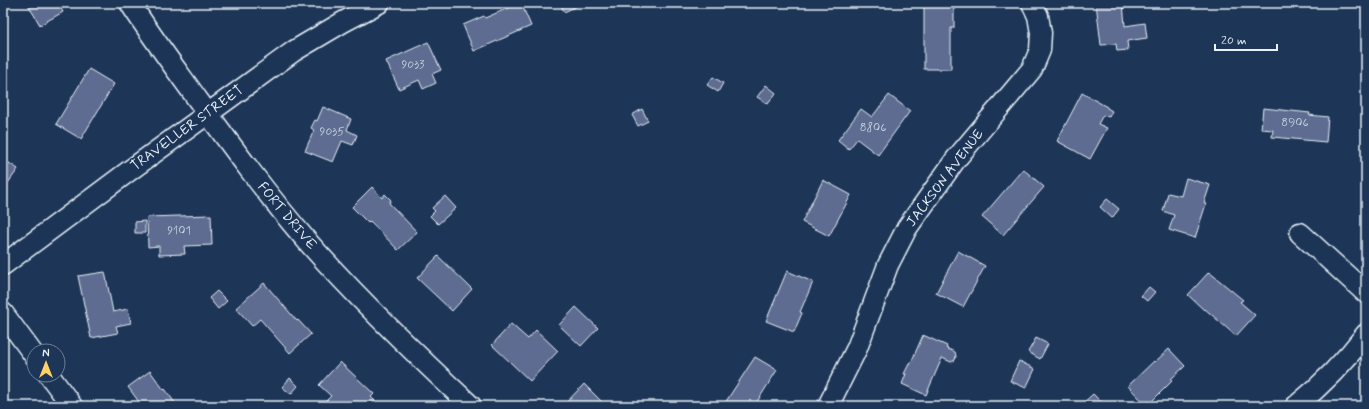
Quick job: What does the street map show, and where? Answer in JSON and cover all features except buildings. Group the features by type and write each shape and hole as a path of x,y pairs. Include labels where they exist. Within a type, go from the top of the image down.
{"street":[{"name":"FORT DRIVE","path":"130,3 144,25 262,186 307,241 368,307 471,406"},
{"name":"TRAVELLER STREET","path":"3,265 294,51 379,3"},
{"name":"JACKSON AVENUE","path":"828,406 857,348 888,265 907,228 956,159 1032,68 1040,50 1041,33 1038,16 1032,3"},
{"path":"1300,233 1366,293"},
{"path":"3,313 26,344"},
{"path":"1296,406 1309,396 1342,363 1366,334"},
{"path":"55,383 72,406"}]}
